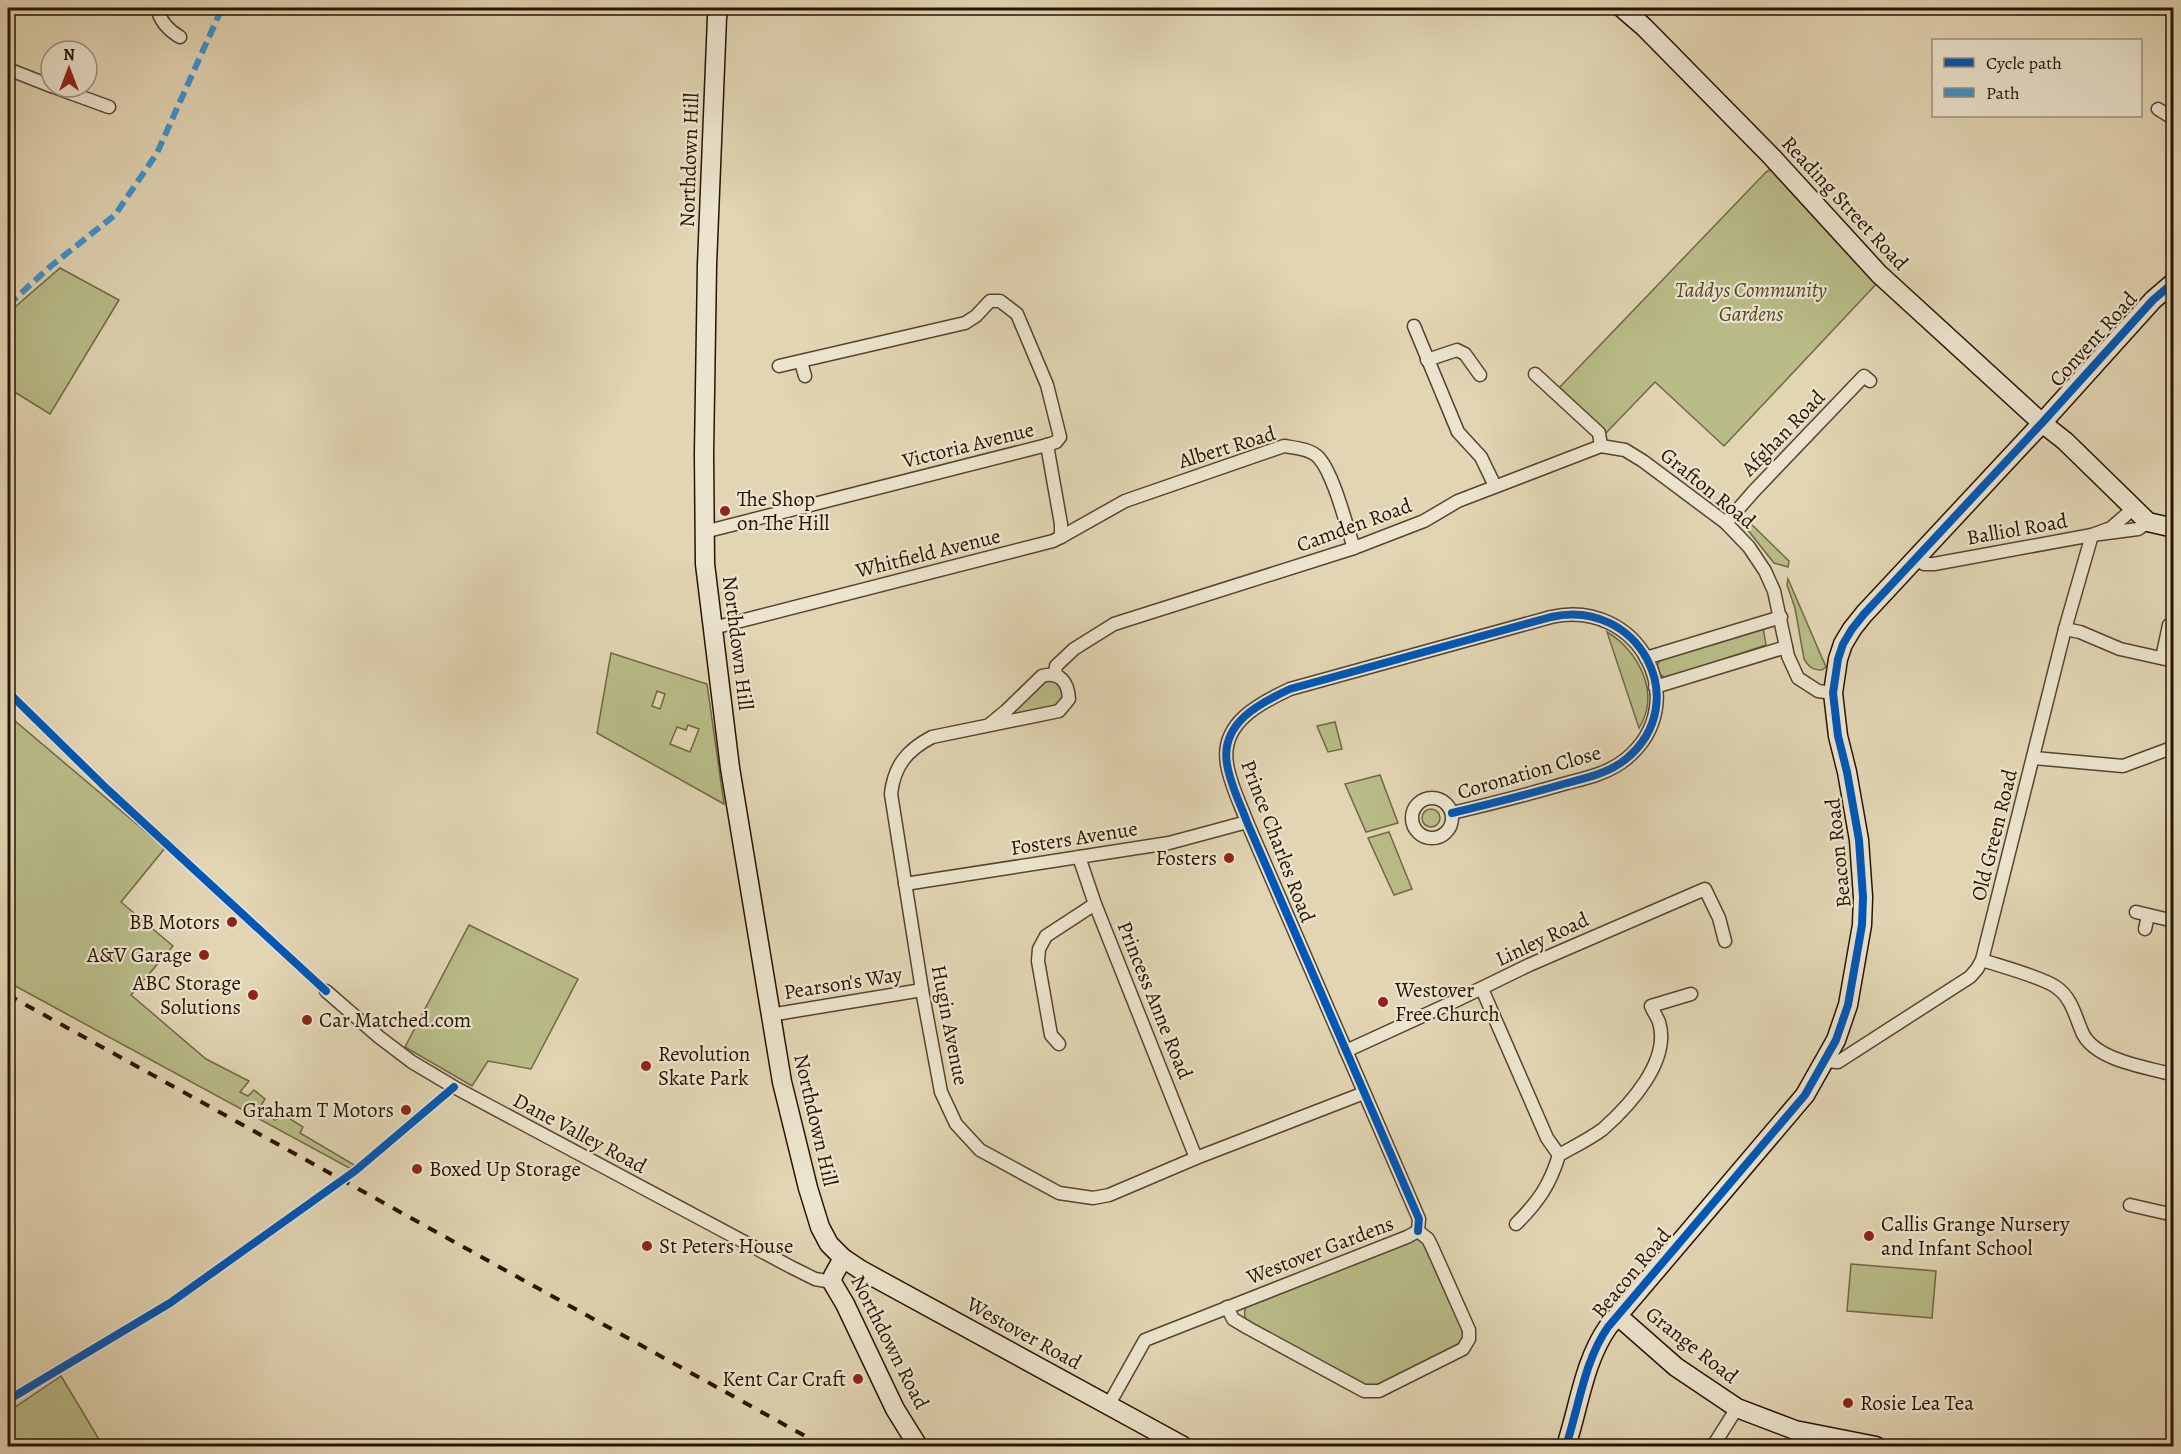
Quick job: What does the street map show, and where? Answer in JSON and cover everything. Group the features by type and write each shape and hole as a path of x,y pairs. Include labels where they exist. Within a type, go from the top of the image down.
{"street":[{"path":"157,8 161,20 168,29 180,37"},
{"name":"Reading Street Road","path":"1622,8 1644,27 1763,148 1879,274 2042,423 2065,441 2148,522"},
{"name":"Northdown Hill","path":"718,12 707,265 705,564 730,768 782,1083 814,1210 829,1244 843,1258"},
{"path":"8,69 39,81"},
{"path":"84,99 108,109"},
{"path":"2158,108 2174,119"},
{"name":"Convent Road","path":"2042,423 2137,316 2174,282"},
{"name":"Victoria Avenue","path":"704,532 1047,445 1056,442 1060,437 1047,386 1017,314 1000,301 987,304 976,316 965,323 779,366"},
{"path":"1414,326 1458,432 1481,457 1495,486"},
{"path":"1427,360 1457,350 1465,354 1480,375"},
{"path":"801,362 805,376"},
{"path":"1535,374 1599,433 1601,446"},
{"name":"Afghan Road","path":"1726,523 1864,376 1869,381"},
{"name":"Beacon Road","path":"1566,1446 1591,1359 1599,1340 1805,1095 1836,1040 1848,1005 1862,925 1863,897 1859,840 1847,771 1838,736 1833,693 1838,659 1843,644 1852,629 1915,558 2042,423"},
{"path":"1047,445 1061,524 1061,537"},
{"name":"Albert Road","path":"1061,537 1125,501 1284,446 1303,449 1319,457 1329,474 1354,548"},
{"name":"Camden Road","path":"1055,675 1056,666 1074,649 1114,624 1354,548 1424,521 1458,501 1601,446"},
{"name":"Grafton Road","path":"1601,446 1625,450 1643,461 1726,523 1749,546 1765,571 1774,591 1792,668 1798,678 1818,691 1833,693"},
{"name":"Balliol Road","path":"2092,535 2111,528 2134,508"},
{"path":"2148,522 2174,528"},
{"name":"Balliol Road","path":"1915,558 1924,564 1934,564 2092,535 2138,529 2148,522"},
{"name":"Old Green Road","path":"1825,1060 1838,1062 1871,1042 1903,1018 1970,977 1982,960 2065,629 2092,535"},
{"name":"Whitfield Avenue","path":"713,628 1053,541 1061,537"},
{"name":"Prince Charles Road","path":"1418,1231 1419,1219 1247,822 1228,770 1227,745 1234,727 1245,715 1263,702 1290,689 1562,615 1584,615 1606,620 1633,639 1652,672"},
{"path":"1646,658 1781,617"},
{"path":"2065,629 2080,632 2120,649 2168,660 2169,625"},
{"path":"1655,687 1786,647"},
{"name":"Coronation Close","path":"1452,813 1534,793 1596,775 1616,766 1634,752 1647,734 1654,712 1655,687 1652,672"},
{"name":"Hugin Avenue","path":"989,725 1038,678 1046,674 1055,675 1064,680 1069,699 1059,711 932,737 906,754 892,780 891,794 922,990 941,1092 956,1125 980,1149 1059,1193 1093,1198 1109,1195 1196,1158 1364,1093"},
{"path":"2034,758 2123,766 2174,747"},
{"name":"Fosters Avenue","path":"905,884 1169,843 1247,822"},
{"name":"Princess Anne Road","path":"1079,857 1095,904 1196,1158"},
{"name":"Linley Road","path":"1346,1051 1482,989 1539,960 1705,889 1719,918 1725,940"},
{"path":"1059,1044 1051,1035 1038,961 1039,949 1046,936 1095,904"},
{"path":"2145,929 2142,914 2174,921"},
{"path":"1982,960 2055,986 2065,994 2072,1005 2084,1036 2110,1058 2174,1075"},
{"path":"1482,989 1547,1138 1559,1155"},
{"name":"Pearson's Way","path":"770,1015 922,990"},
{"name":"Dane Valley Road","path":"326,991 412,1062 454,1087 790,1267 815,1279 832,1282"},
{"path":"1516,1224 1537,1202 1553,1175 1559,1155 1601,1130 1636,1097 1656,1060 1660,1044 1659,1023 1651,1006 1690,994"},
{"path":"2137,1210 2174,1215"},
{"name":"Westover Gardens","path":"1108,1406 1145,1340 1227,1307 1396,1242 1418,1231 1428,1239 1432,1247 1469,1330 1469,1339 1463,1349 1379,1391 1364,1391 1233,1319 1227,1307"},
{"name":"Northdown Road","path":"843,1258 832,1276 832,1282 845,1304 895,1409 918,1446"},
{"name":"Westover Road","path":"843,1258 1183,1446"},
{"name":"Grange Road","path":"1618,1316 1676,1367 1737,1408 1795,1430 1876,1446"},
{"path":"1713,1446 1737,1408"}],"green space":[{"name":"Taddys Community Gardens","path":"1774,167 1880,280 1724,446 1655,382 1606,433 1557,390 1766,172"},
{"path":"60,268 119,300 50,414 8,388 8,313"},
{"path":"1747,520 1789,561 1788,567 1774,563 1743,524"},
{"path":"1788,579 1826,667 1822,670 1811,668 1804,659 1795,608 1787,585"},
{"path":"1763,627 1766,645 1666,678 1657,673 1656,667 1661,659"},
{"path":"1607,632 1628,650 1637,661 1643,674 1648,701 1639,728"},
{"path":"611,653 707,684 724,804 597,733","holes":["657,691 665,694 660,709 652,706","688,725 699,729 690,752 670,744 677,727 686,730"]},
{"path":"1044,681 1057,682 1064,692 1061,705 1010,715"},
{"path":"8,715 165,848 121,902 173,946 131,995 206,1059 249,1081 240,1092 248,1096 254,1090 265,1099 259,1109 275,1120 284,1115 303,1127 300,1133 356,1166 351,1169 8,982"},
{"path":"1335,722 1342,749 1328,752 1317,726"},
{"path":"1380,775 1398,823 1366,832 1345,784"},
{"path":"1427,809 1435,809 1440,814 1438,825 1427,827 1422,822 1422,814"},
{"path":"1389,832 1412,889 1394,895 1368,838"},
{"path":"469,925 578,979 531,1069 488,1061 472,1086 405,1047"},
{"path":"1418,1238 1422,1239 1464,1328 1464,1337 1455,1347 1377,1386 1370,1388 1248,1322 1245,1317 1247,1304"},
{"path":"1851,1264 1936,1271 1932,1318 1847,1311"},
{"path":"61,1376 103,1446 8,1446 8,1412"}],"railway":[{"path":"8,995 823,1446"}],"marked path":[{"path":"8,305 51,266 115,215 157,153 222,8"}],"cycle path":[{"path":"1566,1446 1593,1354 1608,1327 1805,1095 1836,1040 1848,1005 1862,925 1863,897 1859,840 1838,736 1833,693 1838,659 1843,644 1864,614 2153,300 2174,282"},
{"path":"1418,1231 1419,1219 1230,779 1226,750 1230,737 1245,716 1290,689 1551,617 1582,615 1609,623 1631,638 1647,659 1656,684 1656,710 1646,736 1626,759 1590,777 1452,813"},
{"path":"8,692 107,789 326,991"},
{"path":"8,1400 170,1303 355,1171 454,1087"}],"place":[{"name":"The Shop on The Hill","path":"725,511"},
{"name":"Fosters","path":"1229,858"},
{"name":"BB Motors","path":"232,922"},
{"name":"A&V Garage","path":"204,955"},
{"name":"ABC Storage Solutions","path":"253,995"},
{"name":"Westover Free Church","path":"1383,1002"},
{"name":"Car Matched.com","path":"307,1020"},
{"name":"Revolution Skate Park","path":"646,1066"},
{"name":"Graham T Motors","path":"406,1110"},
{"name":"Boxed Up Storage","path":"417,1169"},
{"name":"Callis Grange Nursery and Infant School","path":"1869,1236"},
{"name":"St Peters House","path":"647,1246"},
{"name":"Kent Car Craft","path":"858,1379"},
{"name":"Rosie Lea Tea","path":"1848,1403"}]}
